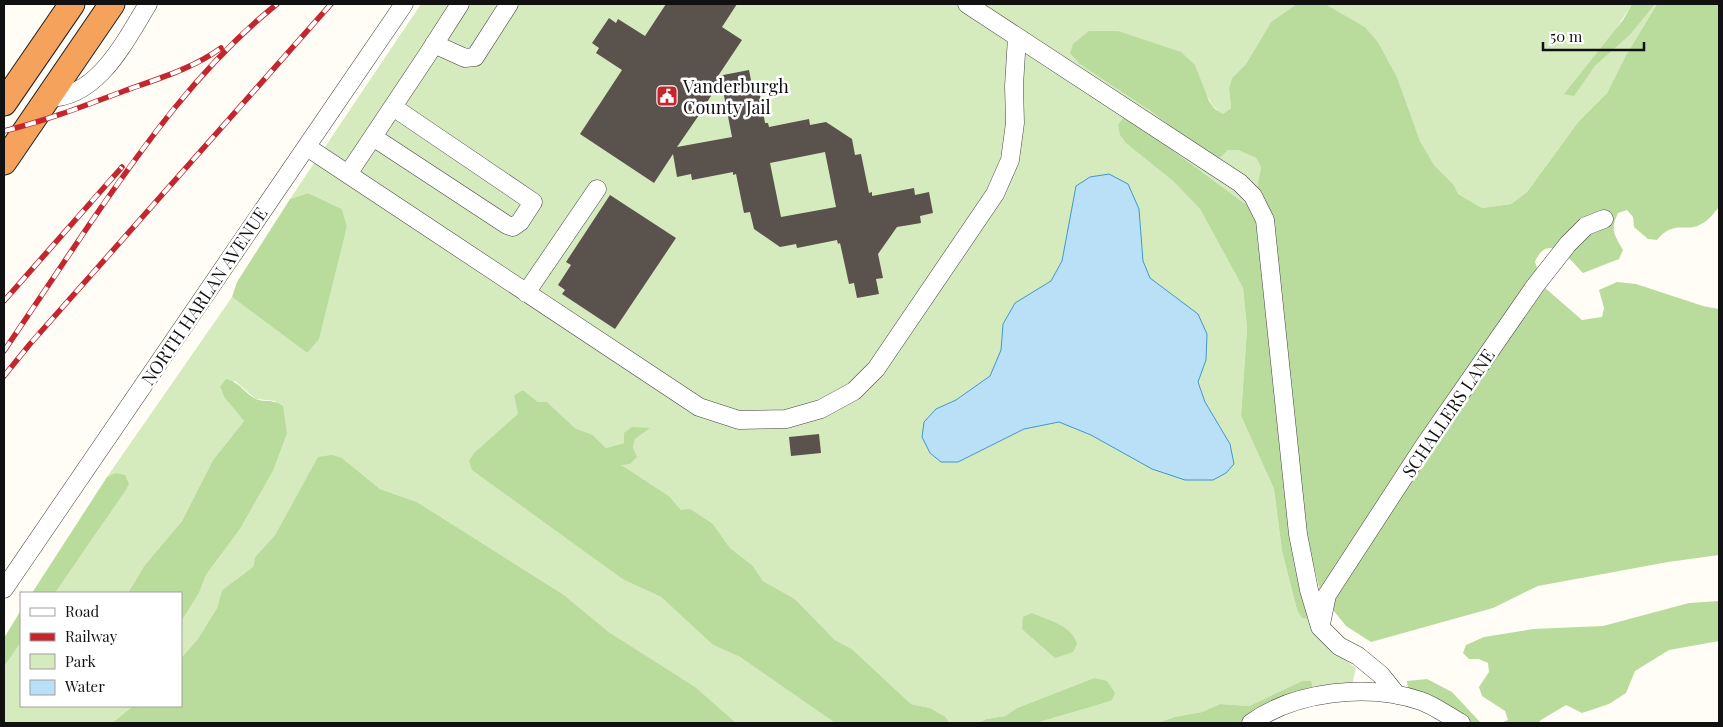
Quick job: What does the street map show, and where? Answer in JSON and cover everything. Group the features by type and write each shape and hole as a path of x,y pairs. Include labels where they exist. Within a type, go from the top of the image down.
{"highway":[{"path":"4,103 72,4"},
{"path":"4,162 112,4"}],"street":[{"path":"48,98 60,98 75,93 94,79 121,47 148,4"},
{"name":"NORTH HARLAN AVENUE","path":"4,589 404,4"},
{"path":"348,174 460,4"},
{"path":"434,44 465,58 475,57 509,4"},
{"path":"967,4 1240,183 1253,196 1265,220 1298,534 1309,590 1320,627 1339,646 1358,656 1381,675 1398,695"},
{"path":"307,147 699,407 738,420 786,419 821,409 854,391 876,369 996,194 1010,160 1015,123 1014,86 1017,37"},
{"path":"373,137 507,225 513,227 520,222 533,202 393,107"},
{"path":"526,292 597,189"},
{"name":"SCHALLERS LANE","path":"1320,627 1327,595 1424,446 1518,310 1568,244 1586,226 1604,219"},
{"path":"1251,723 1271,711 1300,701 1354,692 1377,692 1422,701 1461,723"}],"green space":[{"path":"421,4 1299,4 1271,22 1246,64 1232,78 1229,88 1231,108 1223,114 1212,105 1202,86 1195,65 1149,110 1203,154 1221,157 1228,150 1238,150 1256,158 1261,167 1254,204 1244,203 1133,121 1172,180 1200,209 1243,288 1247,328 1241,416 1274,489 1282,551 1297,610 1311,619 1316,632 1325,645 1356,668 1352,685 1313,690 1302,681 1249,706 1220,704 1202,712 1174,717 1158,723 1036,723 1111,701 1094,678 1017,708 1005,716 986,719 979,723 949,723 946,717 930,708 911,704 852,649 835,640 795,599 763,581 752,565 730,548 713,524 681,510 669,496 620,465 633,448 635,439 649,428 624,443 606,448 593,435 575,428 547,402 538,402 523,390 514,395 519,414 475,452 624,580 661,597 713,645 740,657 835,723 736,723 610,633 564,595 417,502 380,489 342,458 318,458 275,535 255,557 253,567 222,590 217,608 197,640 182,657 182,620 199,593 206,575 240,529 273,471 287,434 275,401 256,399 235,381 220,388 224,397 244,421 213,460 182,521 144,566 129,592 56,592 124,493 115,473 107,477 232,297 307,353 347,226 342,209 308,193 290,199","holes":["1076,186 1139,209 1143,261 1150,278 1198,314 1207,334 1206,360 1198,382 1205,402 1230,444 1091,435 1059,422 1024,429 958,462 936,409 956,400 990,376 1001,350 1003,324 1015,303 1051,281 1062,261"]},
{"path":"1297,4 1325,4 1365,27 1378,42 1397,77 1420,141 1434,165 1454,185 1458,194 1482,208 1511,204 1527,192 1579,121 1607,93 1625,57 1657,4 1719,4 1719,207 1704,223 1690,227 1674,228 1657,240 1648,239 1634,227 1633,217 1627,210 1618,213 1614,224 1614,232 1623,250 1619,259 1583,273 1566,255 1552,248 1540,253 1535,262 1544,287 1582,320 1602,317 1604,308 1599,290 1617,282 1636,284 1703,306 1719,309 1719,555 1668,562 1538,586 1493,608 1371,642 1346,626 1321,595 1309,547 1311,619 1302,618 1297,610 1282,551 1274,489 1241,416 1247,328 1243,288 1200,209 1172,180 1126,143 1120,135 1118,125 1124,117 1133,121 1244,203 1254,204 1261,167 1256,158 1238,150 1228,150 1221,157 1212,159 1149,110 1080,64 1070,53 1073,44 1089,31 1118,31 1181,52 1195,65 1209,101 1215,109 1223,114 1231,108 1229,88 1232,78 1246,64 1271,22"},
{"path":"1324,4 1632,4 1573,96 1595,66 1631,34 1655,4 1657,4 1625,57 1607,93 1579,121 1527,192 1511,204 1482,208 1458,194 1454,185 1434,165 1420,141 1397,77 1378,42 1365,27"},
{"path":"1632,4 1655,4 1631,34 1595,66 1574,96 1564,94 1623,20"},
{"path":"308,193 342,209 347,226 319,339 307,353 232,297 237,282 290,199"},
{"path":"226,379 235,383 256,399 272,401 283,406 287,434 273,471 240,529 206,575 199,593 182,620 182,592 129,592 144,566 182,521 213,460 244,421 224,397 220,387"},
{"path":"523,390 538,402 547,402 575,428 593,435 606,448 624,443 624,433 632,427 650,428 635,439 633,448 637,457 630,464 621,465 669,496 681,510 690,509 713,524 730,548 752,565 763,581 795,599 835,640 852,649 911,704 930,708 946,717 949,723 835,723 740,657 713,645 661,597 624,580 472,470 469,461 475,452 518,414 514,395"},
{"path":"332,455 342,458 380,489 417,502 564,595 610,633 695,687 736,723 112,723 132,707 182,707 182,657 197,640 217,608 222,590 253,567 255,557 275,535 318,457"},
{"path":"115,473 125,475 129,484 56,592 33,592 107,477"},
{"path":"1719,601 1719,641 1669,650 1635,671 1626,693 1609,704 1582,713 1566,705 1538,723 1501,723 1508,720 1505,711 1482,696 1479,687 1489,672 1488,663 1479,659 1469,659 1463,653 1466,645 1484,637 1533,629 1603,626 1689,603"},
{"path":"20,612 20,643 4,667 4,638"},
{"path":"1032,613 1059,624 1070,632 1077,644 1073,652 1055,658 1022,629 1023,617"},
{"path":"20,643 20,707 132,707 112,723 4,723 4,667"},
{"path":"1094,678 1107,681 1115,693 1111,701 1036,723 979,723 986,719 1005,716 1017,708"},
{"path":"1427,679 1452,692 1480,722 1490,723 1448,723 1409,699 1407,681"},
{"path":"1302,681 1311,681 1313,690 1259,723 1158,723 1174,717 1202,712 1220,704 1249,706"}],"water":[{"path":"1109,174 1128,184 1139,209 1143,261 1150,278 1198,314 1207,334 1206,360 1198,382 1205,402 1230,444 1234,464 1226,473 1213,480 1185,480 1152,469 1091,435 1059,422 1024,429 958,462 941,462 930,453 922,437 924,422 936,409 956,400 990,376 1001,350 1003,324 1015,303 1051,281 1062,261 1076,186 1090,177"}],"building":[{"path":"666,4 737,4 722,27 742,40 718,76 749,70 752,85 758,84 765,123 768,123 769,127 809,119 810,125 826,122 852,139 855,155 861,154 869,193 872,192 872,196 914,188 915,195 929,192 933,213 920,216 921,223 897,227 878,254 883,278 876,279 879,294 857,298 854,283 849,284 840,243 838,244 837,240 797,248 796,244 780,247 754,229 750,212 744,213 736,174 733,175 733,172 692,180 691,174 677,177 673,154 654,183 580,134 622,70 596,53 599,48 592,43 609,18 616,23 618,19 645,36","holes":["721,80 732,137 677,147 697,118","825,152 836,207 781,217 770,163"]},
{"path":"610,195 676,238 615,329 562,294 565,290 558,285 571,265 566,262"},
{"path":"819,434 821,453 791,456 789,437"}],"railway":[{"path":"4,351 110,195 175,107 223,53 277,4"},
{"path":"4,376 30,344 331,4"},
{"path":"4,131 64,113 162,78 198,62 221,48"},
{"path":"4,301 122,167"}],"place":[{"name":"Vanderburgh County Jail","path":"667,96"}]}
